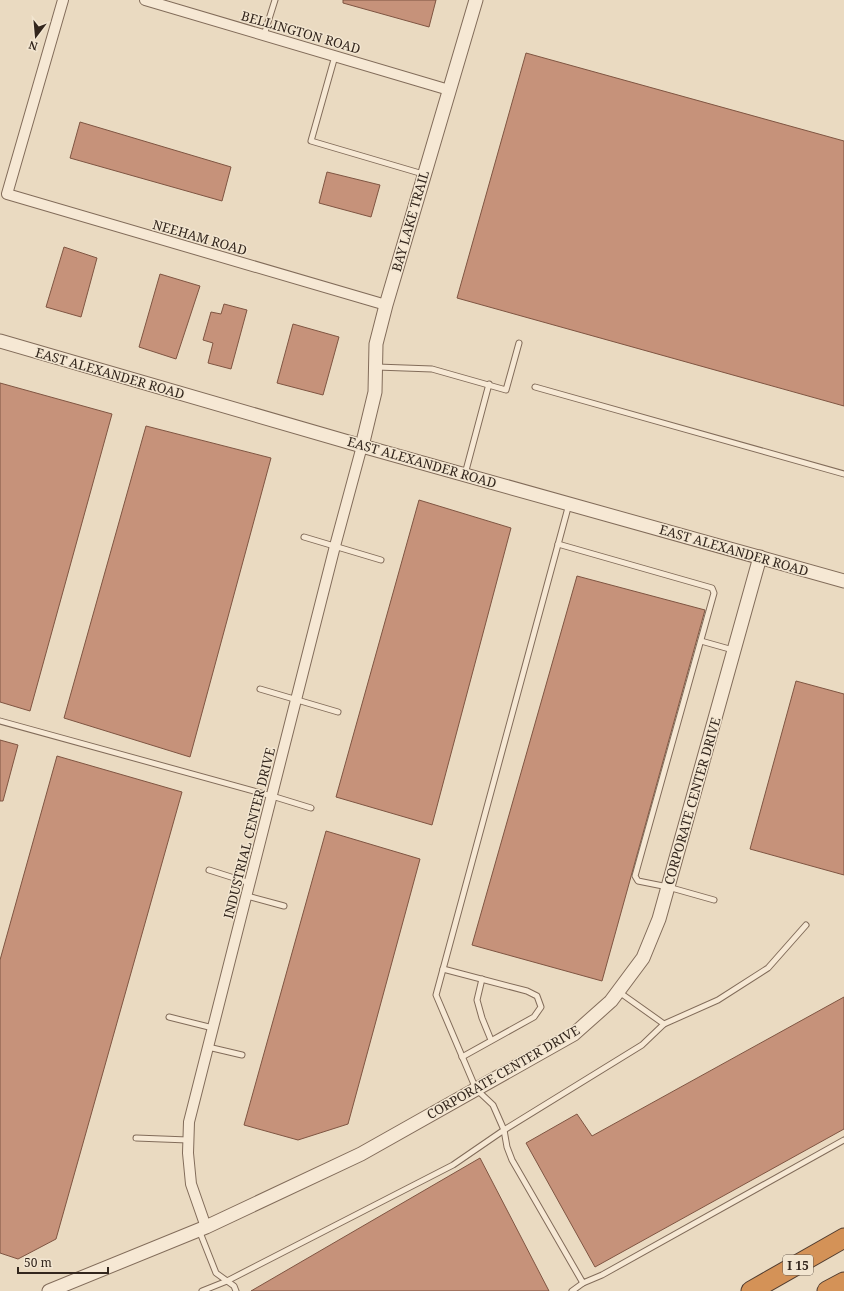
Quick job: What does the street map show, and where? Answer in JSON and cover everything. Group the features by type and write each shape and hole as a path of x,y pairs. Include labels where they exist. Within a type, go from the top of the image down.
{"highway":[{"name":"I 15","path":"751,1291 844,1238"},
{"path":"827,1291 844,1282"}],"street":[{"name":"NEEHAM ROAD","path":"63,0 7,194 386,305"},
{"name":"BELLINGTON ROAD","path":"145,0 173,6 264,35 449,90"},
{"name":"BAY LAKE TRAIL","path":"362,446 375,392 376,344 424,174 476,0"},
{"name":"EAST ALEXANDER ROAD","path":"0,342 362,446 844,581"},
{"name":"INDUSTRIAL CENTER DRIVE","path":"202,1229 191,1184 188,1153 189,1122 335,546 362,446"},
{"name":"CORPORATE CENTER DRIVE","path":"49,1291 202,1229 361,1154 574,1034 612,1001 642,958 659,919 760,557"}],"lane":[{"path":"264,35 275,0"},
{"path":"335,56 311,141 424,174"},
{"path":"376,367 432,368 506,390 519,343"},
{"path":"465,474 489,384"},
{"path":"535,387 844,474"},
{"path":"569,503 436,995 476,1089 493,1105 504,1130 507,1147 512,1160 583,1283"},
{"path":"304,537 381,560"},
{"path":"558,544 712,588 714,593 701,642 635,876 638,881 668,887 714,900"},
{"path":"701,642 734,650"},
{"path":"260,689 338,712"},
{"path":"0,721 311,808"},
{"path":"209,870 250,883"},
{"path":"246,896 284,906"},
{"path":"202,1291 227,1281 453,1164 504,1130 642,1045 664,1024 718,1000 768,968 806,925"},
{"path":"443,968 527,991 537,996 540,1007 534,1017 462,1057"},
{"path":"482,979 477,1000 482,1018 491,1040"},
{"path":"618,992 664,1024"},
{"path":"169,1017 213,1028"},
{"path":"208,1047 242,1056"},
{"path":"136,1138 188,1140"},
{"path":"572,1291 583,1283 602,1275 844,1140"},
{"path":"202,1229 216,1273 234,1286 236,1291"}],"building":[{"path":"343,0 436,0 429,27 343,3"},
{"path":"526,53 844,141 844,406 457,298"},
{"path":"80,122 231,167 222,201 70,158"},
{"path":"327,172 380,185 371,217 319,203"},
{"path":"64,247 97,258 81,317 46,307"},
{"path":"160,274 200,286 176,359 139,347"},
{"path":"224,304 247,310 231,369 208,363 213,343 203,340 211,312 221,314"},
{"path":"293,324 339,337 323,395 277,383"},
{"path":"0,383 112,414 30,711 0,702"},
{"path":"146,426 271,458 190,757 64,718"},
{"path":"419,500 511,528 432,825 336,797"},
{"path":"577,576 705,610 602,981 472,945"},
{"path":"796,681 844,694 844,875 750,849"},
{"path":"0,740 18,745 3,801 0,801"},
{"path":"57,756 182,792 56,1239 18,1259 0,1253 0,960"},
{"path":"326,831 420,859 348,1124 298,1140 244,1125"},
{"path":"844,997 844,1129 595,1267 526,1143 577,1114 592,1136"},
{"path":"480,1158 549,1291 251,1291"}]}
